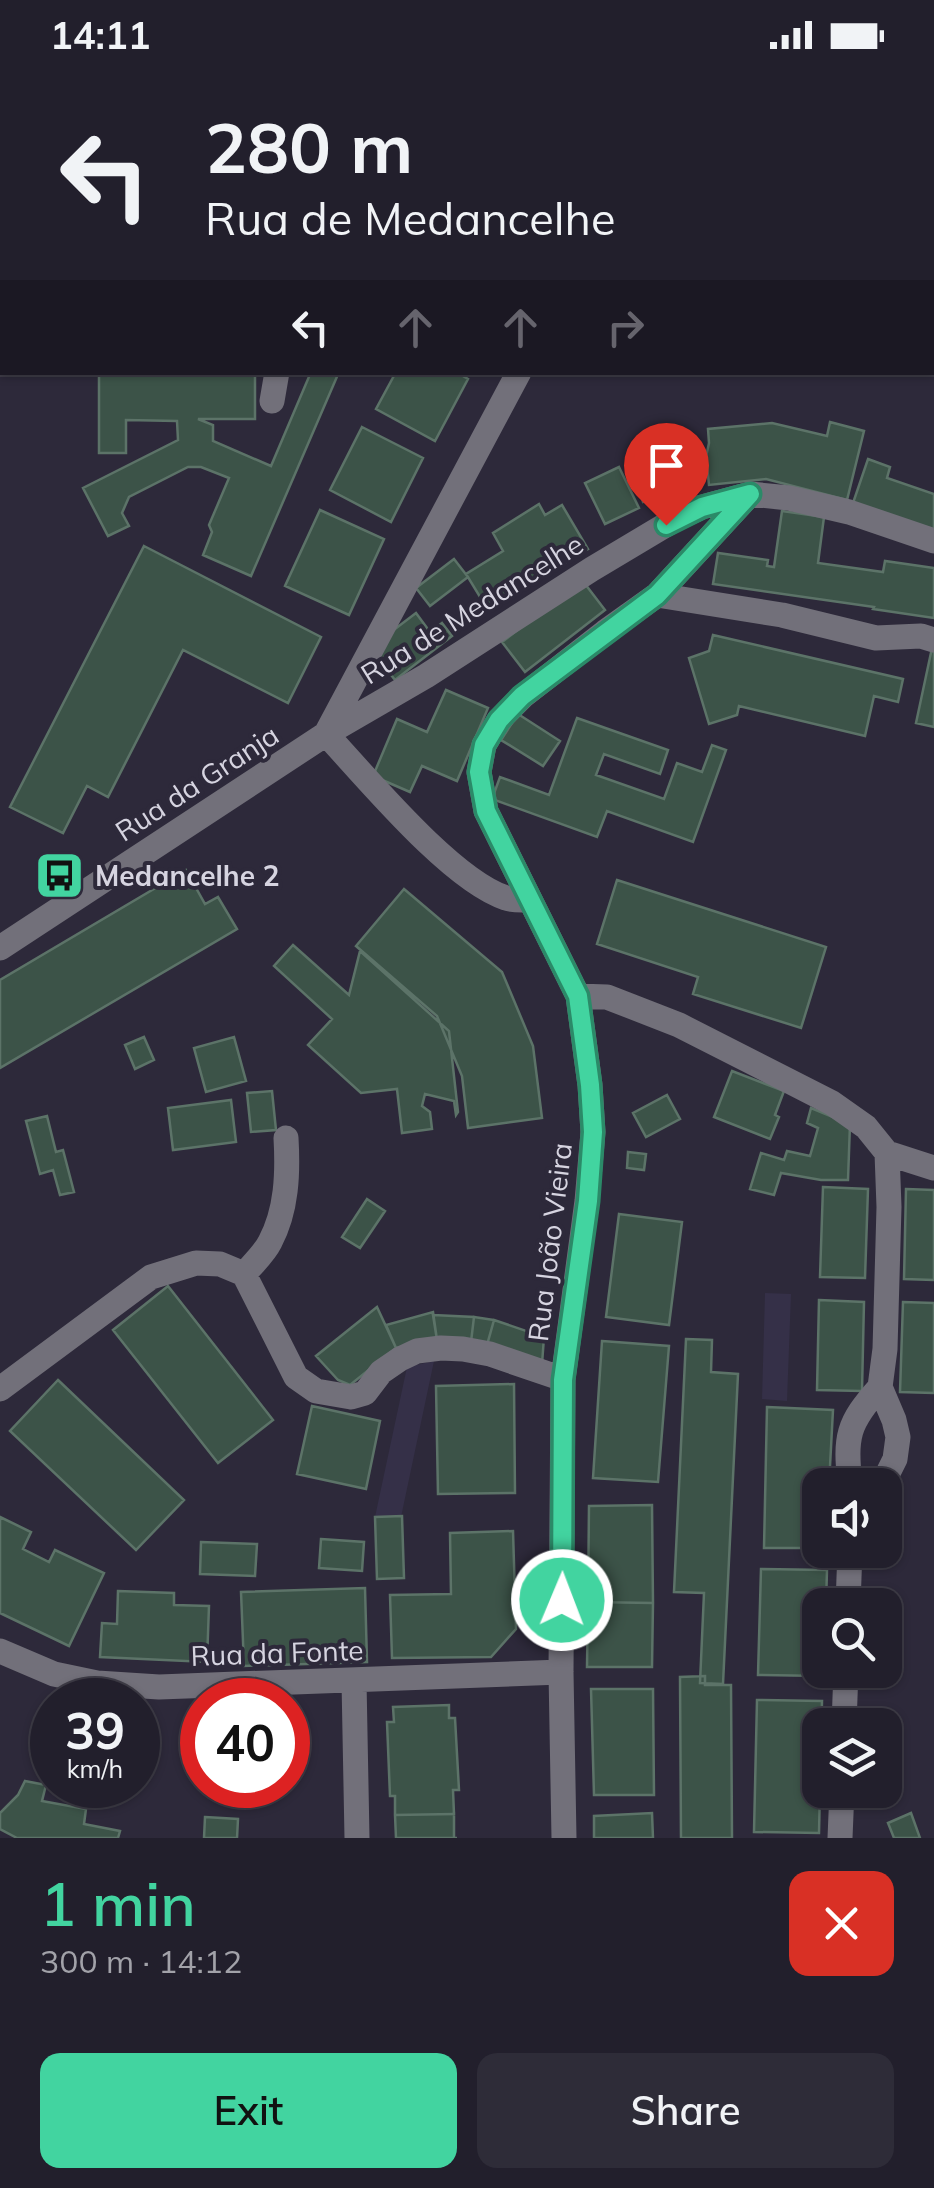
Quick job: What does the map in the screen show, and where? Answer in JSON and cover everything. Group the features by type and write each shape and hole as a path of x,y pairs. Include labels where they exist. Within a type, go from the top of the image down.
{"street":[{"path":"272,400 276,375"},
{"path":"513,375 326,734 406,820 472,880 508,899 530,900"},
{"name":"Rua de Medancelhe","path":"326,734 426,676 592,569 702,507 750,494 789,498 849,512 934,541"},
{"name":"Rua João Vieira","path":"564,1838 560,1672 563,1380 588,1201 593,1132 590,1085 578,996 486,811 479,772 484,745 499,720 522,696 657,595 750,494"},
{"path":"657,595 782,615 876,638 920,636 934,640"},
{"name":"Rua da Granja","path":"0,948 326,734"},
{"path":"578,996 607,996 679,1024 832,1103 866,1128 887,1152 934,1168"},
{"path":"244,1274 269,1244 283,1207 288,1168 286,1138"},
{"path":"887,1152 885,1349 880,1387 898,1437 890,1468"},
{"path":"0,1389 151,1277 196,1262 220,1264 244,1274 296,1377 316,1391 351,1397 365,1393 382,1372 400,1359 417,1351 441,1348 490,1354 563,1380"},
{"path":"849,1468 847,1441 855,1417 880,1387"},
{"name":"Rua da Fonte","path":"0,1650 54,1674 97,1683 158,1687 560,1672"},
{"path":"354,1681 357,1838"},
{"path":"840,1838 841,1808"}],"shaded area":[{"path":"765,1293 791,1294 787,1401 762,1399"},
{"path":"434,1361 401,1517 404,1578 377,1579 375,1517 407,1367"}],"building":[{"path":"99,375 255,375 255,419 198,419 213,425 213,441 271,466 310,375 338,375 251,576 203,555 212,532 209,525 229,478 201,467 188,467 129,497 122,513 129,526 108,536 83,488 178,440 177,421 126,420 126,453 99,453"},
{"path":"394,375 461,375 468,379 435,441 376,409"},
{"path":"830,422 864,431 847,500 766,479 709,485 708,429 772,423 827,436"},
{"path":"362,427 423,458 391,522 330,490"},
{"path":"687,438 701,486 643,502 629,455"},
{"path":"868,459 890,467 887,478 934,494 934,531 853,503"},
{"path":"619,467 639,508 605,524 585,483"},
{"path":"539,504 545,515 562,505 588,549 488,610 466,574 503,551 493,533"},
{"path":"320,510 384,539 349,615 285,586"},
{"path":"782,511 824,517 818,563 883,572 885,561 934,568 934,618 713,584 718,553 768,560 767,566 774,567"},
{"path":"144,546 321,637 288,703 183,650 108,797 87,786 63,833 10,807"},
{"path":"454,559 468,577 430,606 416,588"},
{"path":"582,580 605,610 525,672 502,642"},
{"path":"416,613 430,632 442,623 452,636 395,680 370,648"},
{"path":"713,635 903,679 898,702 874,696 865,736 739,706 737,715 709,724 689,658 709,651"},
{"path":"934,648 934,727 916,723"},
{"path":"446,690 488,708 457,781 422,766 410,792 373,776 397,719 427,732"},
{"path":"518,714 560,741 543,766 501,740"},
{"path":"577,718 668,750 660,774 604,754 596,775 664,799 677,763 702,772 712,745 726,750 693,842 607,811 597,837 492,799 500,777 549,795"},
{"path":"186,870 205,904 218,897 237,929 0,1068 0,980"},
{"path":"617,880 826,947 801,1028 693,994 698,977 597,944"},
{"path":"404,889 502,972 533,1046 542,1118 468,1128 462,1076 437,1016 356,946"},
{"path":"293,945 349,995 360,951 449,1031 456,1115 454,1101 425,1094 422,1106 430,1112 432,1129 402,1133 397,1089 361,1093 308,1045 332,1019 274,966"},
{"path":"144,1037 154,1060 135,1069 125,1045"},
{"path":"234,1037 246,1081 206,1092 194,1048"},
{"path":"732,1071 784,1091 770,1139 714,1117"},
{"path":"272,1091 276,1130 251,1132 247,1093"},
{"path":"667,1095 680,1119 646,1137 633,1113"},
{"path":"231,1100 236,1142 173,1150 168,1108"},
{"path":"811,1108 850,1124 848,1180 781,1173 774,1195 750,1189 761,1153 784,1160 787,1151 810,1156 818,1128 807,1123"},
{"path":"47,1116 56,1152 63,1150 74,1192 60,1195 53,1170 40,1174 26,1121"},
{"path":"628,1152 646,1154 644,1170 627,1168"},
{"path":"823,1187 868,1189 865,1278 820,1277"},
{"path":"906,1189 934,1190 934,1280 904,1279"},
{"path":"367,1199 385,1211 360,1248 342,1237"},
{"path":"619,1214 682,1222 669,1325 606,1317"},
{"path":"168,1286 273,1420 218,1463 113,1330"},
{"path":"819,1300 864,1302 862,1391 817,1390"},
{"path":"903,1302 934,1303 934,1393 900,1392"},
{"path":"377,1307 396,1348 350,1385 338,1380 316,1356"},
{"path":"433,1312 437,1340 396,1348 386,1325"},
{"path":"433,1315 474,1317 471,1342 437,1340"},
{"path":"474,1317 494,1320 487,1345 471,1342"},
{"path":"494,1320 544,1337 542,1364 487,1345"},
{"path":"686,1339 712,1340 711,1372 738,1374 723,1684 700,1683 704,1593 674,1592"},
{"path":"602,1341 669,1346 658,1482 593,1478"},
{"path":"58,1380 184,1500 136,1550 10,1431"},
{"path":"514,1384 515,1493 438,1494 436,1386"},
{"path":"312,1406 380,1421 366,1489 297,1474"},
{"path":"767,1407 833,1410 830,1468 802,1468 802,1548 764,1548"},
{"path":"652,1505 653,1603 588,1602 589,1506"},
{"path":"402,1516 404,1578 377,1579 375,1517"},
{"path":"0,1517 31,1532 23,1549 49,1562 55,1550 104,1573 69,1646 0,1613"},
{"path":"513,1531 516,1629 491,1657 392,1658 390,1595 451,1594 450,1533"},
{"path":"321,1539 364,1542 362,1571 319,1568"},
{"path":"201,1542 257,1544 255,1576 200,1574"},
{"path":"761,1569 827,1570 826,1588 802,1588 802,1676 758,1675"},
{"path":"365,1588 367,1662 244,1666 241,1592"},
{"path":"118,1591 174,1593 174,1605 209,1606 207,1662 100,1657 102,1623 117,1624"},
{"path":"588,1602 653,1603 652,1667 587,1667"},
{"path":"705,1676 705,1685 731,1685 732,1838 681,1838 680,1677"},
{"path":"591,1689 653,1689 654,1795 594,1795"},
{"path":"757,1700 822,1701 822,1708 802,1708 802,1808 820,1808 819,1833 754,1832"},
{"path":"449,1705 449,1718 455,1718 459,1790 453,1790 454,1814 395,1815 395,1796 390,1796 387,1722 394,1722 393,1707"},
{"path":"25,1781 30,1782 30,1808 86,1809 84,1824 120,1831 118,1838 17,1838 0,1829 0,1813 18,1795"},
{"path":"652,1813 653,1838 594,1838 594,1816"},
{"path":"911,1813 920,1838 894,1838 888,1823"},
{"path":"454,1814 454,1838 396,1838 395,1815"},
{"path":"205,1817 238,1819 237,1838 204,1838"}],"place":[{"name":"Medancelhe 2","path":"60,876"}],"route":[{"path":"562,1600 563,1380 588,1201 593,1132 590,1085 578,996 486,811 479,772 484,745 499,720 522,696 657,595 750,494 702,507 666,525"}]}
